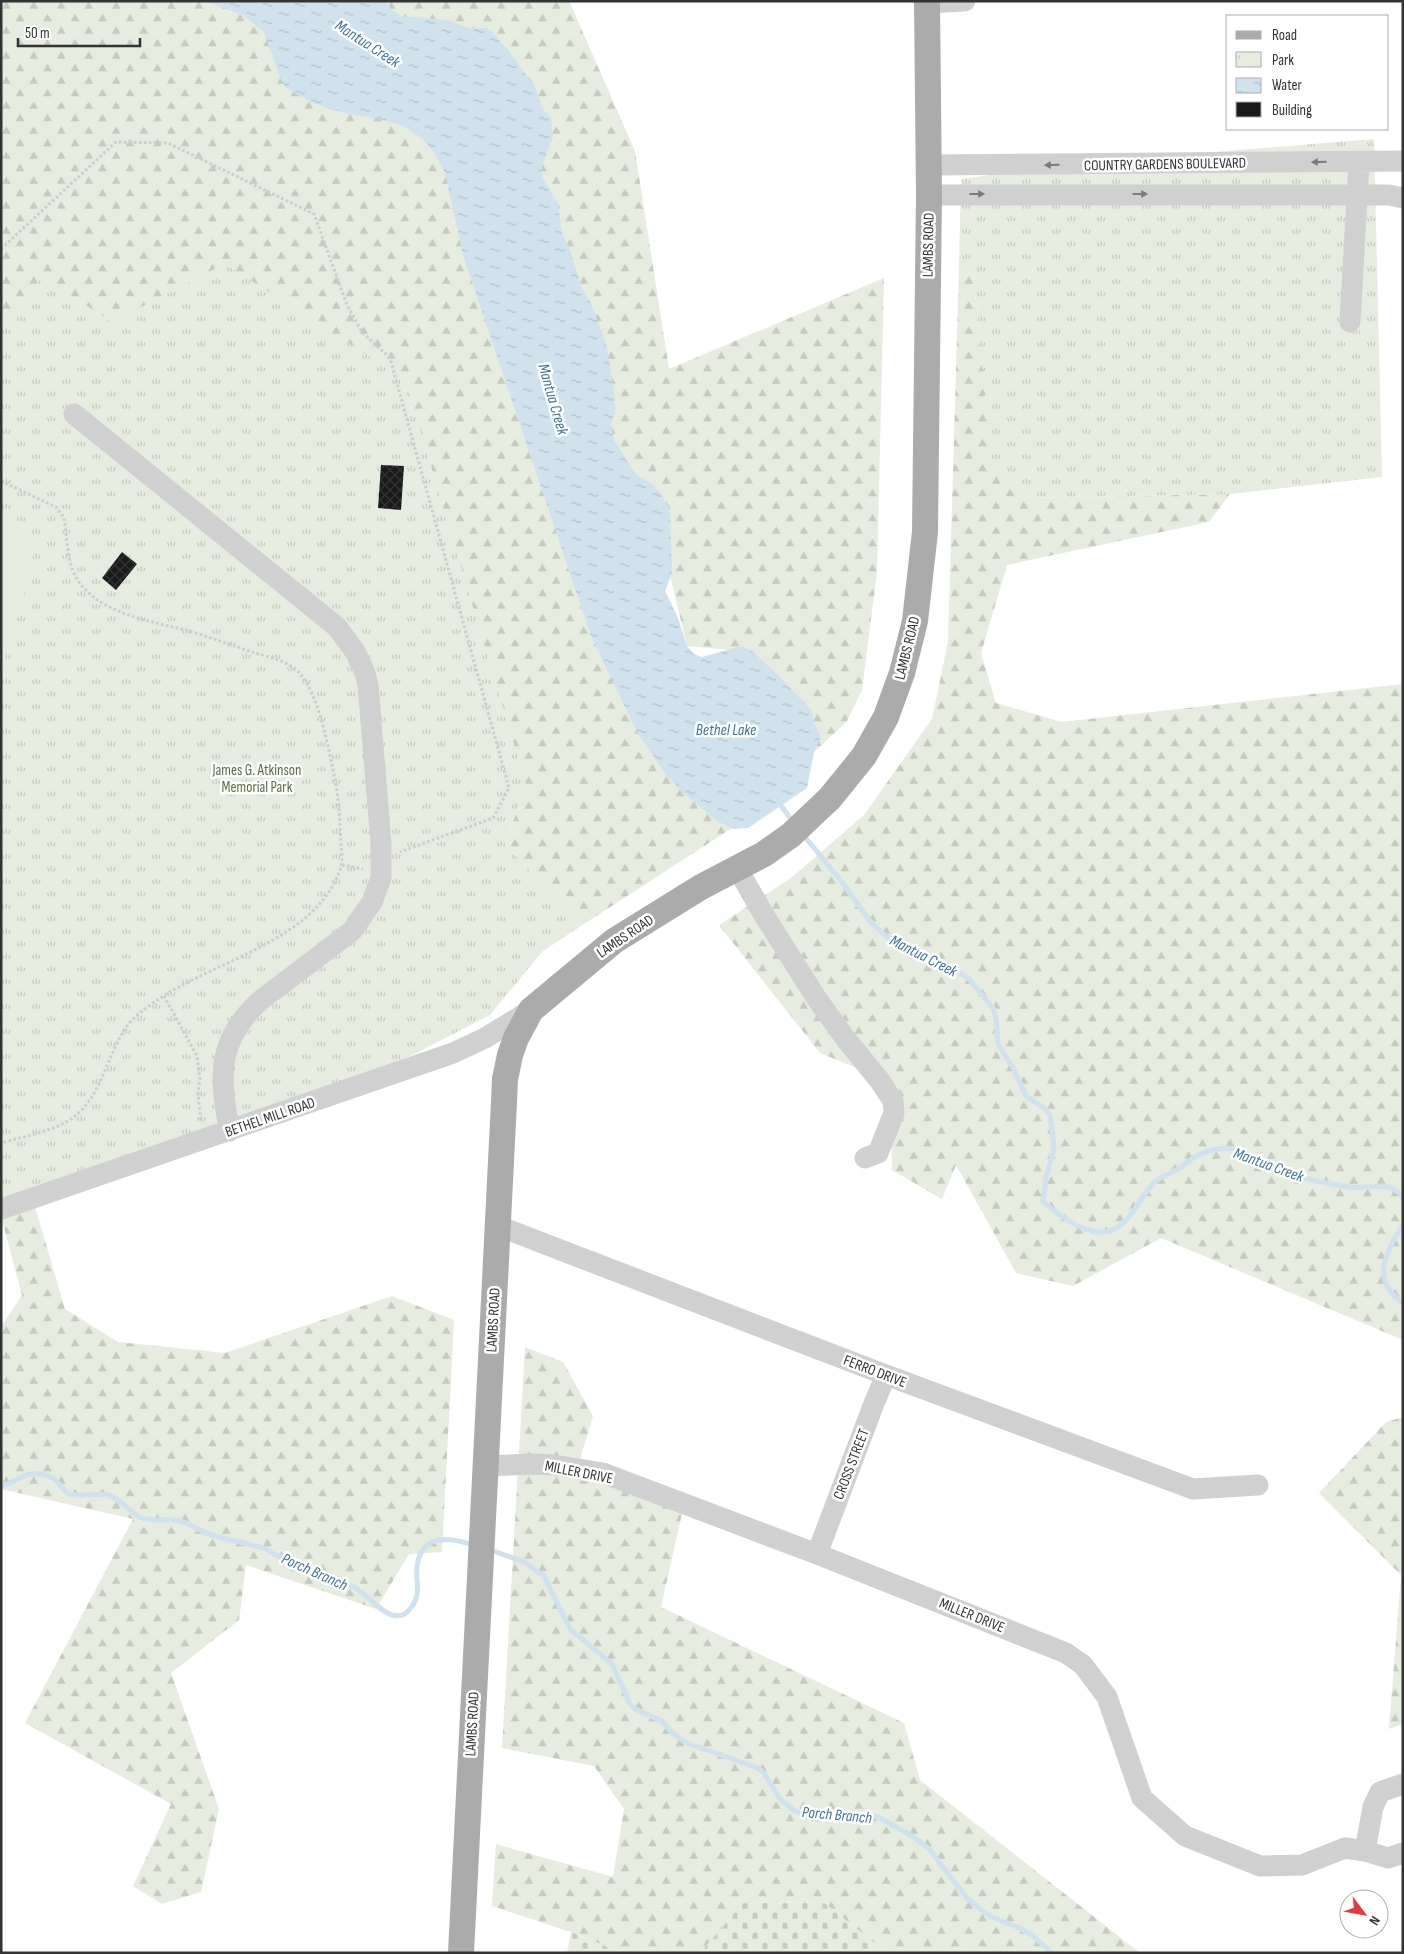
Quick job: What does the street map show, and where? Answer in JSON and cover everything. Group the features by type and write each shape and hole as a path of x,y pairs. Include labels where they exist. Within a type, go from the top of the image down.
{"main road":[{"name":"LAMBS ROAD","path":"461,1953 505,1079 510,1054 531,1010 614,941 701,887 764,854 791,836 830,798 864,756 886,717 902,673 915,621 925,532 929,195 927,2"}],"street":[{"path":"927,2 965,1"},
{"name":"COUNTRY GARDENS BOULEVARD","path":"928,166 1403,161"},
{"path":"1350,322 1359,162"},
{"name":"COUNTRY GARDENS BOULEVARD","path":"929,195 1389,195 1403,198"},
{"path":"74,414 330,621 350,643 365,673 368,685 382,863 381,878 372,902 352,931 261,1000 252,1008 235,1030 225,1054 222,1076 223,1102 230,1131"},
{"path":"738,868 817,1000 880,1081 893,1101 894,1113 878,1153 865,1158"},
{"name":"BETHEL MILL ROAD","path":"1,1209 453,1053 485,1038 531,1010"},
{"name":"FERRO DRIVE","path":"498,1226 886,1375 1192,1489 1258,1485"},
{"name":"CROSS STREET","path":"817,1554 872,1406 886,1375"},
{"name":"MILLER DRIVE","path":"485,1466 554,1465 603,1473 817,1554 1066,1653 1083,1665 1107,1697 1142,1798 1185,1836 1260,1866 1302,1865 1345,1848 1365,1851 1388,1858 1403,1853"},
{"path":"1365,1851 1373,1807 1380,1792 1403,1784"}],"path":[{"path":"1,249 116,142 168,142 314,214 347,305 362,332 390,358 509,788 493,818 394,854 368,870 342,865"},
{"path":"1,481 56,507 61,513 64,518 72,567 76,577 82,586 100,601 117,611 201,635 288,664 303,677 314,694 330,758 340,807 342,865 332,885 317,906 289,932 184,984 143,1010 129,1024 118,1040 96,1091 87,1105 78,1114 65,1123 1,1143"},
{"path":"164,996 197,1056 200,1079 198,1094 205,1140"}],"green space":[{"path":"1,1 569,1 635,151 669,369 884,278 877,571 862,690 847,721 807,759 752,652 687,646 648,483 591,636 732,828 581,926 505,844 526,784 225,264 112,323 42,278 1,330"},
{"path":"1374,139 1382,477 1230,494 1019,498 992,460 973,271 959,267 961,179 1068,164"},
{"name":"James G. Atkinson Memorial Park","path":"225,264 405,379 526,784 505,844 581,926 543,951 490,1015 393,1065 1,1203 1,330 42,277 112,322"},
{"path":"959,267 973,271 992,460 1019,498 1230,494 1209,522 1007,565 981,653 996,703 1062,722 1403,684 1403,1340 1161,1238 1073,1286 1016,1273 956,1165 942,1199 892,1170 891,1082 820,1053 719,925 791,878 864,815 932,719 948,642"},
{"path":"1,516 23,534 33,550 33,566 1,672"},
{"path":"31,1193 65,1309 118,1342 225,1353 392,1296 454,1320 442,1552 409,1554 376,1609 246,1565 239,1620 171,1673 219,1809 201,1892 162,1904 133,1886 171,1804 25,1723 133,1519 1,1489 1,1327 22,1295 1,1217"},
{"path":"525,1347 563,1362 593,1416 577,1469 684,1505 661,1607 904,1723 920,1780 1140,1953 887,1953 823,1902 743,1903 700,1953 623,1953 571,1932 492,1906 496,1844 613,1877 624,1809 594,1766 502,1748"},
{"path":"1403,1417 1403,1724 1389,1729 1401,1575 1319,1493 1386,1422"},
{"path":"823,1902 887,1953 700,1953 743,1903"},
{"path":"571,1932 623,1953 567,1953"}],"water":[{"name":"Bethel Lake","path":"205,1 385,1 393,11 401,16 447,20 469,28 486,28 508,50 535,87 542,108 551,118 553,137 542,165 543,179 558,204 562,233 569,247 582,288 591,303 606,344 614,390 615,412 611,424 614,440 632,469 637,475 652,484 661,494 670,510 672,573 665,591 678,618 687,646 694,654 702,657 738,647 744,647 752,651 811,710 814,723 821,737 814,752 807,788 748,828 733,829 719,822 688,797 666,775 637,732 591,636 463,255 445,173 435,154 425,141 399,124 327,108 287,89 281,80 264,32 243,15"}],"building":[{"path":"381,465 404,466 401,510 378,508"},
{"path":"122,552 137,564 116,590 102,578"}],"waterway":[{"name":"Mantua Creek","path":"777,800 790,818"},
{"name":"Mantua Creek","path":"805,837 841,881 869,920 890,940 921,956 949,966 969,979 993,1008 998,1044 1013,1068 1026,1096 1045,1109 1050,1115 1054,1147 1046,1178 1043,1201 1055,1212 1071,1222 1096,1232 1113,1230 1127,1219 1158,1179 1195,1157 1211,1150 1224,1149 1237,1150 1284,1173 1298,1177 1343,1186 1387,1187 1396,1191 1403,1198"},
{"name":"Mantua Creek","path":"1403,1225 1391,1245 1384,1265 1384,1276 1387,1285 1403,1303"},
{"name":"Porch Branch","path":"1,1486 30,1474 40,1474 52,1478 70,1494 108,1495 142,1518 180,1521 210,1535 266,1549 285,1559 356,1588 382,1610 395,1616 406,1613 416,1599 417,1566 424,1548 438,1540 446,1539 473,1545"},
{"name":"Porch Branch","path":"488,1549 524,1562 544,1576 570,1629 612,1664 630,1704 635,1709 662,1721 672,1733 687,1743 758,1768 764,1773 780,1799 795,1811 806,1815 839,1818 866,1815 878,1817 914,1837 930,1850 966,1897 980,1909 990,1916 1032,1935 1052,1953"}]}
